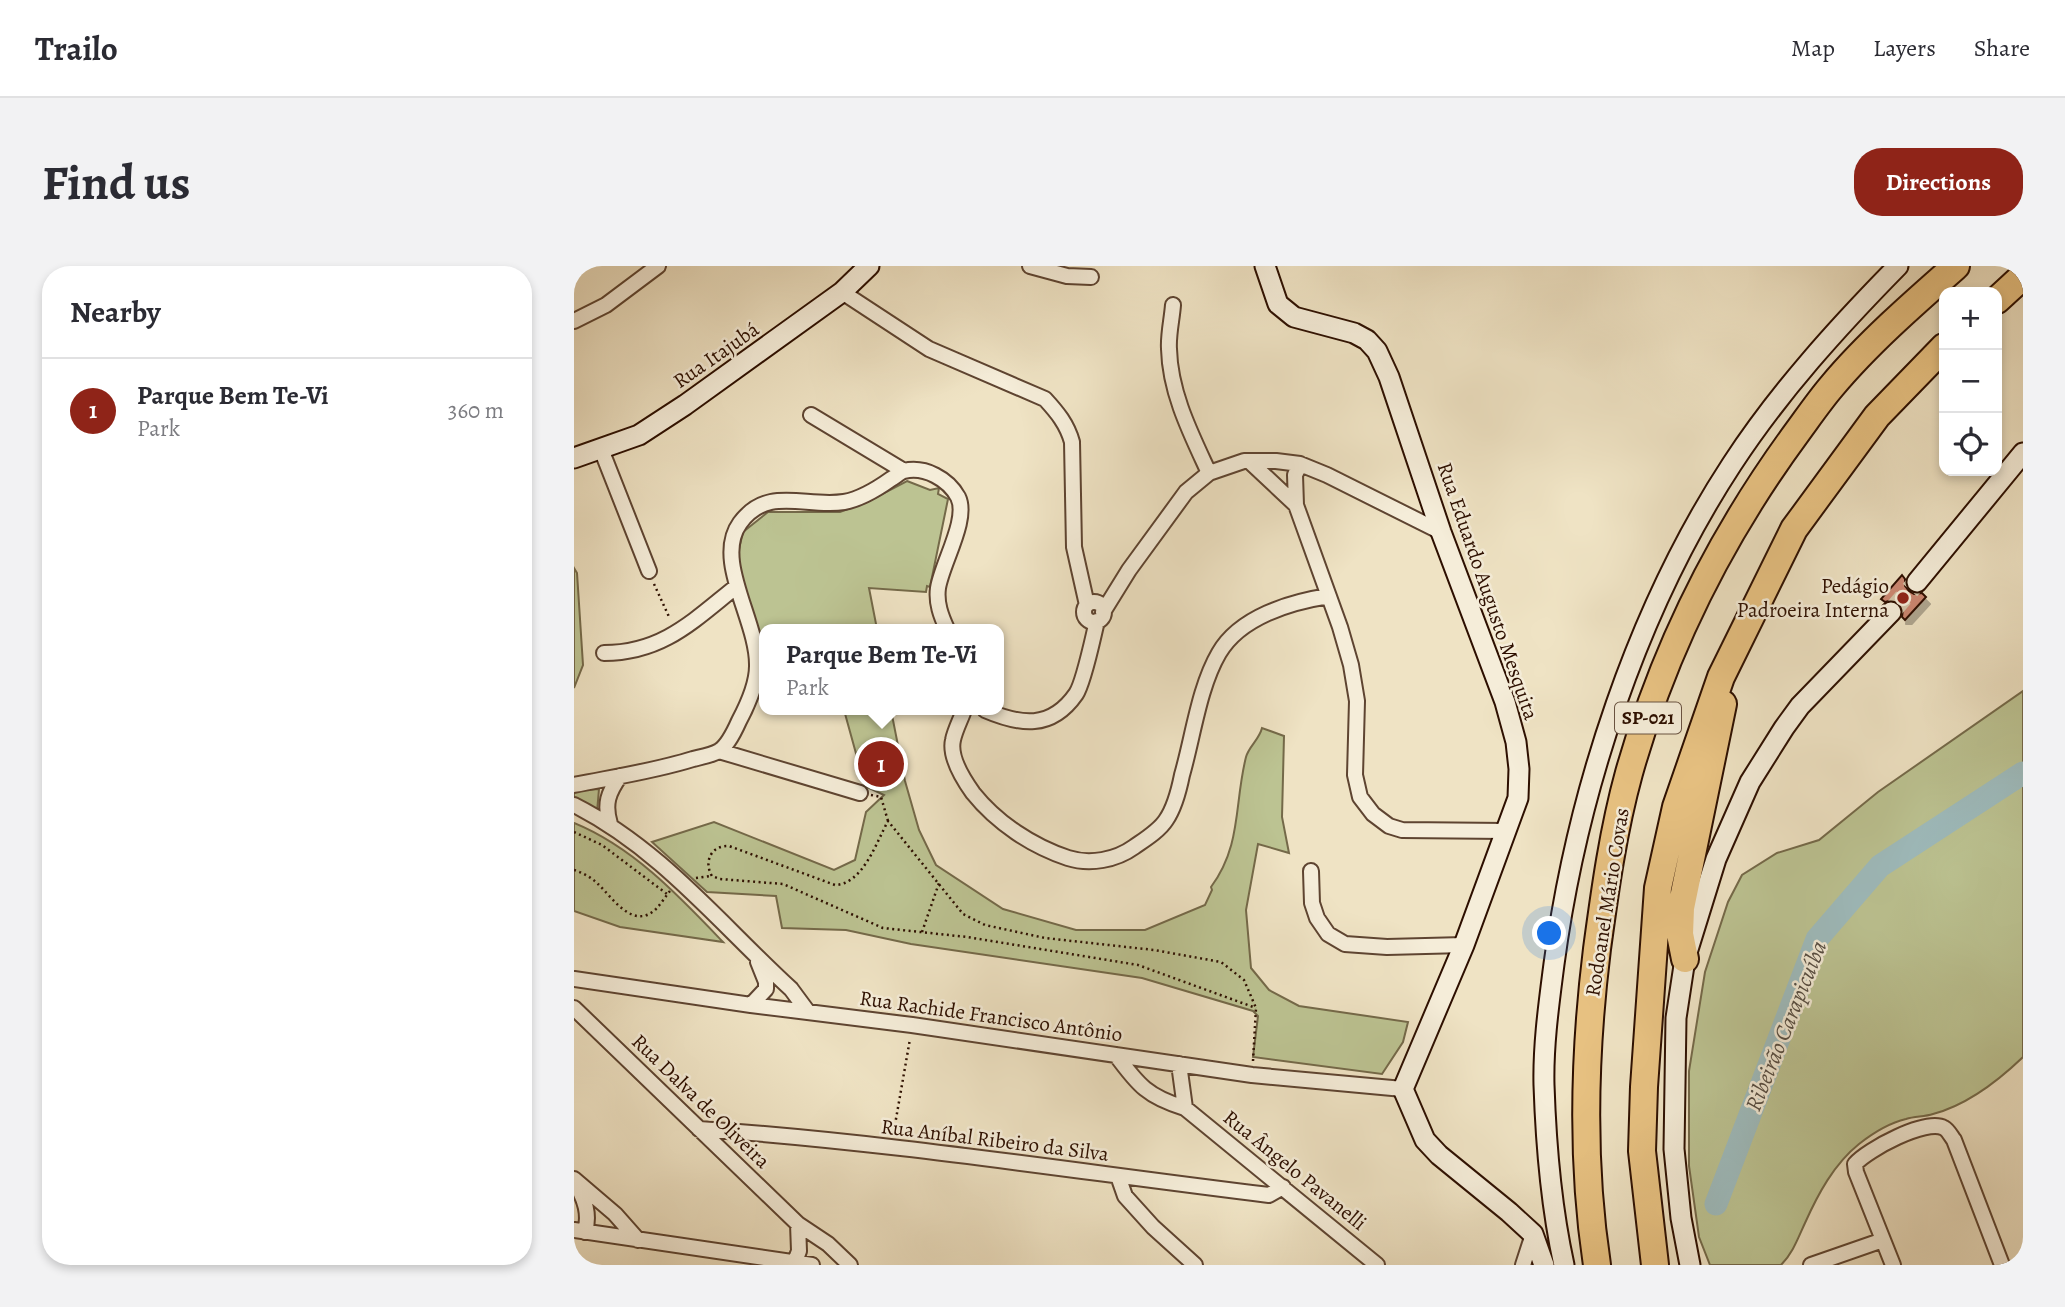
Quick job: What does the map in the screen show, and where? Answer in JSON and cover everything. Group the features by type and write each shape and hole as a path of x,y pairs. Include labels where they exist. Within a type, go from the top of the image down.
{"highway":[{"name":"Rodoanel Mário Covas","path":"1597,1265 1584,1128 1590,1006 1611,851 1629,774 1667,661 1708,573 1777,459 1832,385 1913,303 1956,266"},
{"path":"2002,295 2023,276"},
{"name":"SP-021","path":"1655,1265 1642,1151 1644,1087 1658,888 1676,807 1721,677 1794,529 1877,416 1941,350"},
{"path":"1685,959 1680,934 1681,908 1723,716 1724,694 1721,677"}],"main road":[{"name":"Rua Itajubá","path":"574,458 639,435 842,292 869,266"},
{"name":"Rua Eduardo Augusto Mesquita","path":"1265,266 1278,304 1294,317 1354,333 1367,340 1377,351 1390,377 1441,531 1505,702 1516,742 1518,798 1464,945 1403,1088"},
{"path":"1564,1265 1549,1183 1544,1082 1547,1033 1567,886 1589,790 1604,743 1659,601 1681,554 1732,464 1812,360 1898,266"},
{"path":"1917,582 2023,453"},
{"path":"1690,1265 1677,1184 1673,1126 1675,1017 1685,959 1716,859 1750,782 1800,706 1891,612"},
{"path":"1403,1088 1425,1140 1533,1234 1544,1265"}],"street":[{"path":"574,321 606,305 658,266"},
{"path":"1030,266 1067,276 1091,277"},
{"path":"842,292 929,349 1045,398 1056,411 1068,427 1072,442 1074,547 1087,605 1097,603 1100,617"},
{"path":"1173,305 1169,347 1171,371 1185,419 1209,473"},
{"path":"811,415 904,471 930,472 946,481 959,499 961,520 944,562 938,588 940,613 945,624"},
{"path":"601,449 649,571"},
{"path":"1000,715 1024,723 1038,722 1051,717 1077,692 1100,617 1129,570 1186,492 1209,473 1249,461 1300,464 1441,531"},
{"path":"1249,461 1296,505"},
{"path":"1300,464 1295,475 1296,505 1340,626 1351,665 1357,701 1355,775 1360,796 1373,814 1389,826 1402,830 1506,831"},
{"path":"719,751 749,703 757,667 753,631 731,564 731,547 740,523 754,508 766,501 843,502 876,490 904,471"},
{"path":"604,653 627,653 648,648 676,634 737,586"},
{"path":"962,715 952,741 952,749 965,780 986,807 1014,831 1046,850 1076,860 1100,861 1122,856 1166,821 1177,797 1207,681 1220,652 1239,629 1266,614 1301,601 1329,596"},
{"path":"574,785 672,766 719,751 860,793"},
{"path":"610,824 606,802 611,788 620,776"},
{"path":"574,805 610,824 681,880 791,989 808,1012"},
{"path":"1311,871 1312,903 1317,918 1328,934 1345,944 1387,947 1464,945"},
{"path":"751,1005 759,999 766,982 757,958"},
{"name":"Rua Rachide Francisco Antônio","path":"574,979 1252,1075 1403,1088"},
{"name":"Rua Dalva de Oliveira","path":"574,1008 799,1224 828,1244 850,1265"},
{"name":"Rua Ângelo Pavanelli","path":"1116,1055 1138,1084 1163,1101 1185,1108 1377,1265"},
{"path":"1179,1064 1185,1108"},
{"path":"1893,1265 1855,1164 1863,1154 1880,1145 1935,1125 1945,1128 1954,1140 2003,1265"},
{"name":"Rua Aníbal Ribeiro da Silva","path":"699,1129 891,1148 1269,1195 1283,1187"},
{"path":"1118,1177 1125,1196 1153,1227 1195,1265"},
{"path":"574,1179 588,1219 579,1231 776,1263 813,1265"},
{"path":"574,1179 615,1214 638,1240"},
{"path":"794,1264 799,1251 799,1224"},
{"path":"1523,1265 1533,1234"},
{"path":"1811,1265 1883,1240"}],"path":[{"path":"649,571 676,634"},
{"path":"860,793 881,797 888,821 963,914 985,925 1045,938 1154,950 1220,962 1244,980 1256,1008 1252,1075"},
{"path":"888,821 852,881 842,885 835,885 729,846 716,848 709,856 709,872 720,879 783,884 883,928 967,937 1138,965 1256,1008"},
{"path":"574,832 602,845 667,894 649,914 631,914 617,905 585,874 574,870"},
{"path":"922,932 939,883"},
{"path":"891,1148 912,1025"}],"green space":[{"path":"907,481 930,490 939,488 938,494 948,499 930,587 927,586 926,592 869,588 876,624 759,624 759,636 736,562 743,532 768,512 840,512 867,502"},
{"path":"574,568 577,573 583,665 574,688"},
{"path":"2023,691 2023,1057 1993,1083 1958,1105 1893,1123 1859,1144 1828,1180 1792,1250 1781,1265 1710,1265 1699,1237 1689,1166 1689,1071 1705,972 1728,902 1742,875 1777,853 1819,840 1878,792"},
{"path":"845,715 892,715 905,781 919,830 936,865 1003,909 1076,930 1145,930 1205,905 1233,840 1247,753 1262,728 1284,736 1282,817 1289,853 1258,844 1246,910 1251,968 1269,990 1299,1006 1408,1022 1403,1042 1382,1074 1253,1057 1258,1016 1253,1011 1142,978 911,944 846,930 782,928 776,896 707,892 652,842 714,822 834,870 855,860 866,812 884,795 865,786"},
{"path":"599,789 597,812 574,800 574,791"},
{"path":"574,823 616,845 654,874 723,942 620,927 574,911"}],"building":[{"name":"Pedágio Padroeira Interna","path":"1902,575 1909,591 1914,594 1922,593 1926,597 1905,620 1899,603 1881,599"}],"waterway":[{"name":"Ribeirão Carapicuíba","path":"1716,1204 1817,939 1880,866 2023,773"}],"tunnel":[{"path":"1891,612 1917,582"}],"place":[{"name":"Pedágio Padroeira Interna","path":"1903,598"},
{"name":"Parque Bem Te-Vi","path":"881,764"}]}
